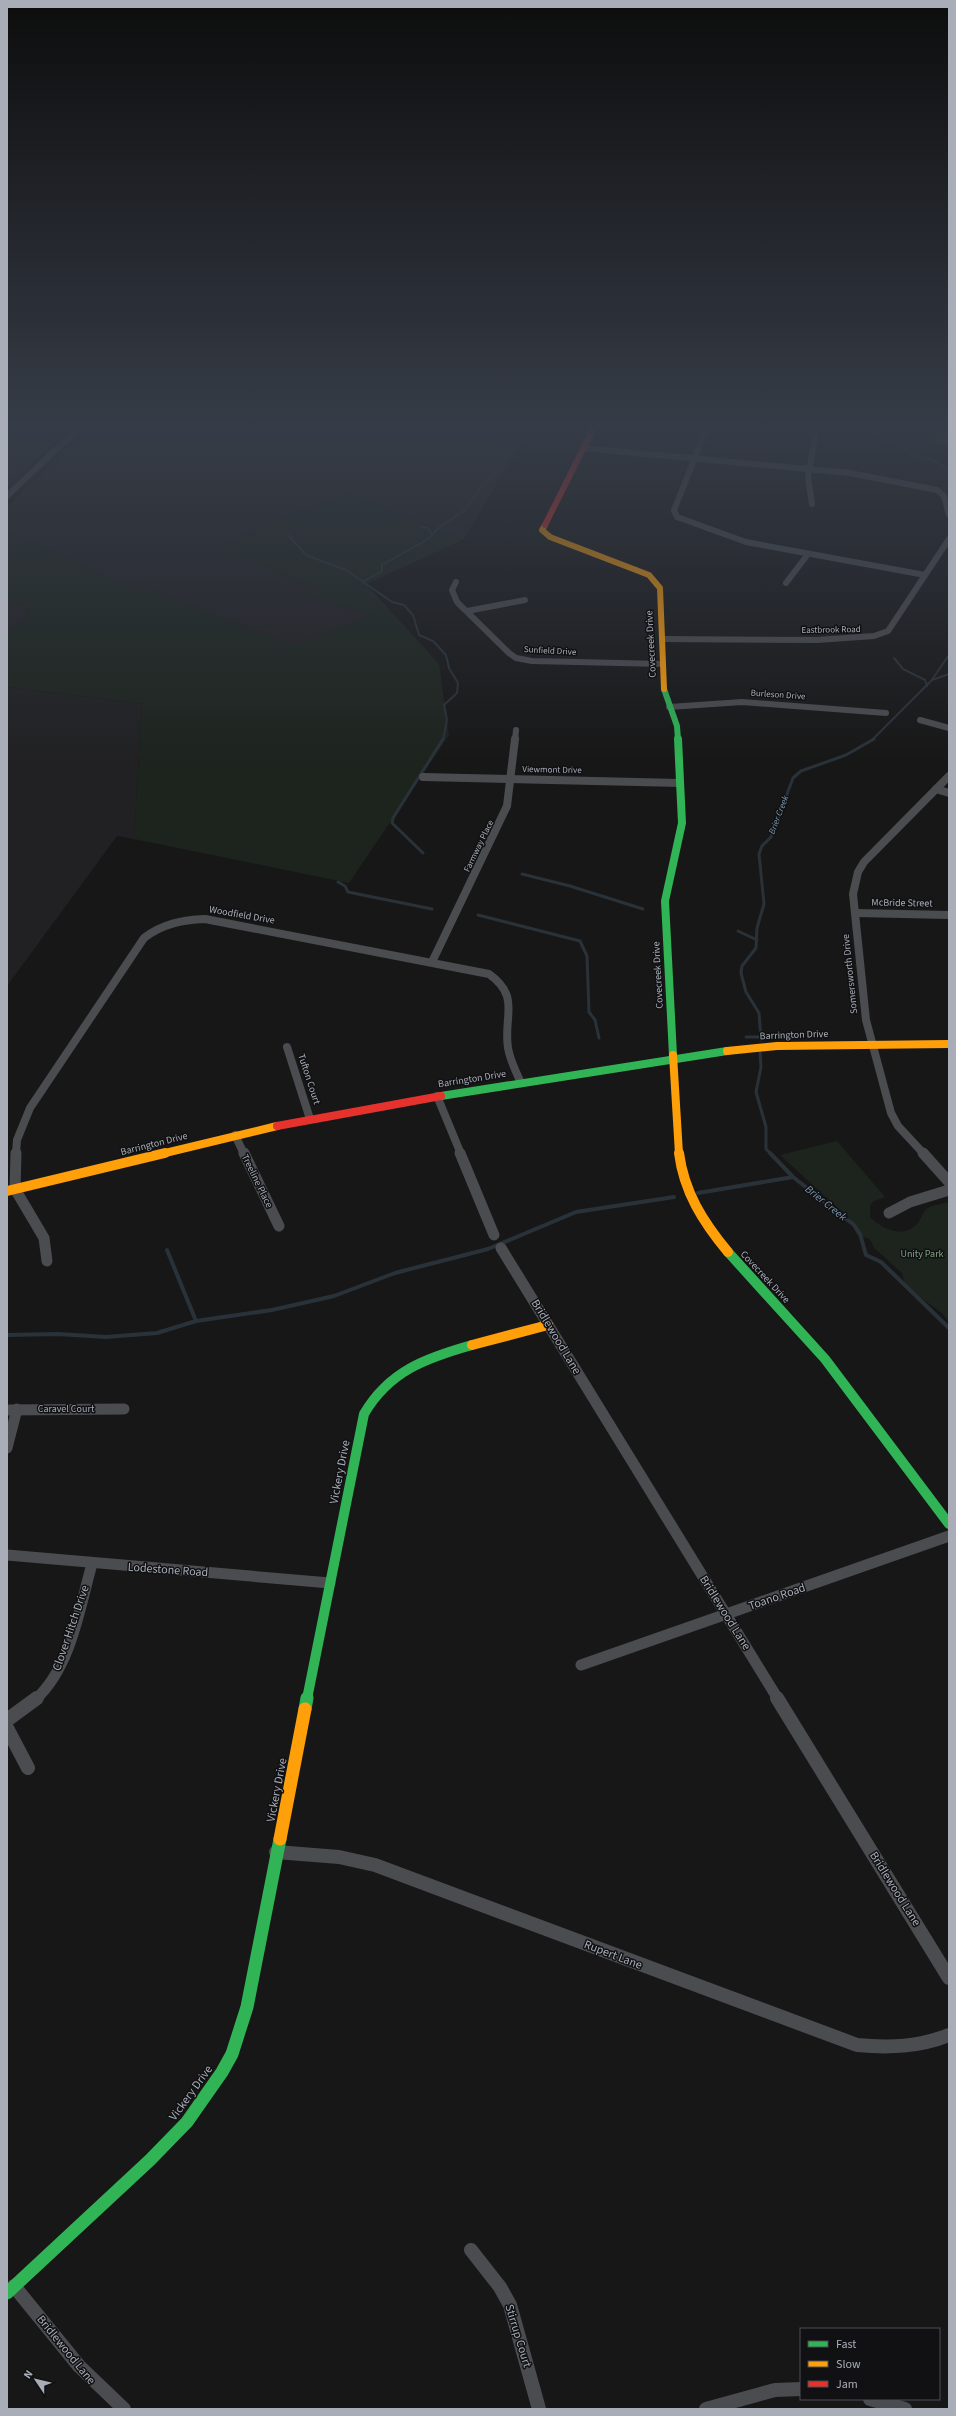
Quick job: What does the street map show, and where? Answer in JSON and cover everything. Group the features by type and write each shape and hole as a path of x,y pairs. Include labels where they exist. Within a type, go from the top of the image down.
{"street":[{"name":"Covecreek Drive","path":"552,538 641,572 654,579 660,588 664,694 677,726 682,823 666,885 665,901 679,1162 690,1200 701,1220 825,1359 949,1524"},
{"path":"734,538 746,542 925,575"},
{"name":"Eastbrook Road","path":"662,639 748,640 876,637 888,632 949,539"},
{"path":"786,583 808,554"},
{"name":"Sunfield Drive","path":"456,582 452,590 452,595 508,653 524,660 663,664"},
{"path":"467,611 525,600"},
{"name":"Burleson Drive","path":"669,707 742,702 886,713"},
{"path":"920,720 949,728"},
{"name":"Farmway Place","path":"432,962 508,806 516,730"},
{"name":"Somersworth Drive","path":"949,776 864,862 854,883 855,913 861,978 872,1044 891,1113 898,1126 949,1182"},
{"name":"Viewmont Drive","path":"423,777 680,783"},
{"path":"936,789 949,793"},
{"name":"McBride Street","path":"855,913 949,915"},
{"name":"Woodfield Drive","path":"47,1261 44,1238 11,1190 17,1140 30,1108 140,944 154,930 178,921 206,919 489,974 505,987 509,994 508,1048 521,1083"},
{"name":"Barrington Drive","path":"11,1190 235,1135 310,1119 437,1096 673,1058 755,1047 949,1044"},
{"name":"Tufton Court","path":"287,1047 310,1119"},
{"path":"437,1096 494,1236"},
{"name":"Treeline Place","path":"235,1135 279,1226"},
{"path":"888,1212 910,1202 949,1190"},
{"name":"Bridlewood Lane","path":"502,1248 949,1978"},
{"name":"Vickery Drive","path":"11,2289 150,2160 187,2122 222,2072 232,2054 247,2007 276,1852 362,1419 368,1405 377,1391 398,1373 423,1361 548,1325"},
{"path":"7,1448 12,1409"},
{"name":"Caravel Court","path":"12,1409 124,1409"},
{"name":"Toano Road","path":"582,1665 949,1536"},
{"name":"Lodestone Road","path":"7,1555 92,1564 330,1583"},
{"name":"Clover Hitch Drive","path":"7,1720 27,1707 44,1691 61,1664 92,1564"},
{"path":"7,1728 28,1768"},
{"name":"Rupert Lane","path":"276,1852 339,1857 375,1865 857,2045 898,2048 937,2040 949,2035"},
{"name":"Stirrup Court","path":"471,2250 500,2287 510,2305 539,2409"},
{"name":"Bridlewood Lane","path":"11,2289 98,2389 124,2409"},
{"path":"706,2409 775,2390 800,2389"},
{"path":"874,2400 905,2409"}],"shaded area":[{"path":"22,538 239,538 214,548 313,586 304,595 373,616 292,646 142,587 119,583"},
{"path":"7,602 26,605 29,620 7,631"},
{"path":"7,687 142,704 134,839 117,836 7,986"}],"green space":[{"path":"7,538 22,538 119,583 142,587 292,645 373,616 304,595 313,586 213,548 238,538 457,538 463,540 366,584 439,664 449,735 349,883 134,839 142,704 7,687 7,631 29,620 26,605 7,602"},
{"name":"Unity Park","path":"837,1141 885,1197 874,1201 870,1205 870,1217 885,1228 897,1231 909,1230 919,1222 924,1212 928,1208 949,1202 949,1322 942,1313 905,1286 902,1273 874,1248 870,1239 857,1235 849,1218 780,1155"}],"waterway":[{"path":"290,538 306,555 346,570 392,602 404,605 413,615 419,635 433,641 446,655 449,668 458,683 457,693 444,705 447,720 443,740"},
{"path":"364,581 382,571 382,565 429,538"},
{"name":"Brier Creek","path":"927,685 949,655"},
{"path":"894,658 903,669 925,680 927,685"},
{"path":"932,680 949,674"},
{"name":"Brier Creek","path":"872,740 927,685"},
{"path":"423,853 392,823 393,818 443,739"},
{"name":"Brier Creek","path":"756,940 757,928 764,904 759,854 762,846 771,837 793,778 801,771 846,755 874,739"},
{"path":"522,874 570,886 643,909"},
{"path":"338,882 345,886 348,892 432,909"},
{"path":"478,915 580,941 587,956 589,1012 595,1020 599,1038"},
{"path":"738,931 756,940"},
{"name":"Brier Creek","path":"756,940 756,948 742,966 741,973 746,992 759,1013 761,1037"},
{"path":"746,1037 761,1037"},
{"name":"Brier Creek","path":"760,1052 761,1067 756,1092 766,1127 766,1149 770,1153"},
{"name":"Brier Creek","path":"770,1153 793,1177"},
{"path":"698,1193 793,1177"},
{"name":"Brier Creek","path":"793,1177 854,1225 860,1234 866,1255 881,1262 949,1328"},
{"path":"196,1321 272,1310 334,1296 395,1273 488,1249 576,1212 674,1197"},
{"path":"167,1250 196,1321"},
{"path":"7,1335 58,1334 106,1337 157,1333 196,1321"}],"traffic: fast":[{"path":"664,689 677,726 682,823 665,901 673,1055"},
{"path":"441,1096 692,1055 727,1051"},
{"path":"728,1252 825,1359 949,1524"},
{"path":"305,1709 364,1414 373,1399 383,1387 396,1376 424,1361 472,1345"},
{"path":"7,2293 150,2160 187,2122 222,2072 232,2054 247,2007 280,1839"}],"traffic: slow":[{"path":"552,538 649,575 660,588 664,689"},
{"path":"727,1051 777,1046 949,1044"},
{"path":"673,1055 677,1136 680,1160 686,1183 695,1206 709,1229 728,1252"},
{"path":"7,1191 277,1126"},
{"path":"472,1345 548,1325"},
{"path":"280,1839 305,1709"}],"traffic: jam":[{"path":"277,1126 340,1113 441,1096"}]}
